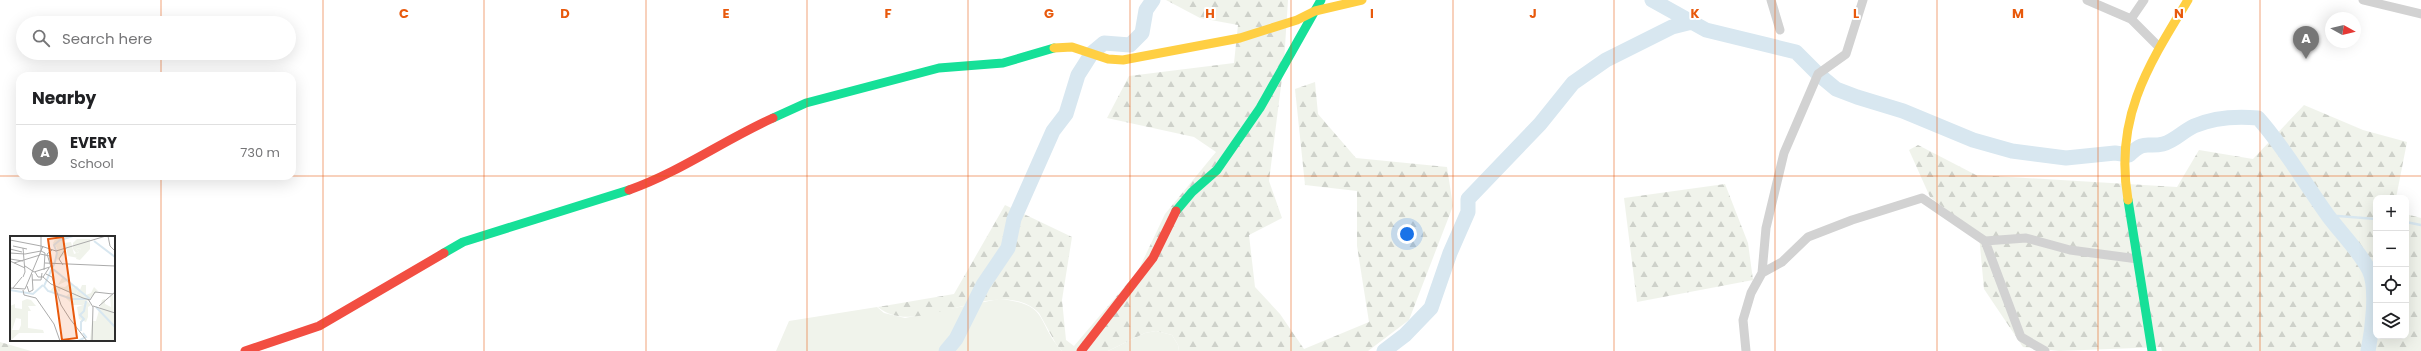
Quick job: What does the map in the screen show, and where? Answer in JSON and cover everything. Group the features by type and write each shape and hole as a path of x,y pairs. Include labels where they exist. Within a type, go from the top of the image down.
{"street":[{"path":"1081,351 1154,258 1172,216 1192,192 1222,164 1260,108 1321,0"},
{"path":"245,351 320,326 463,242 631,189 679,169 738,134 813,101 939,68 1017,60 1046,49 1072,47 1108,58 1123,60 1240,38 1297,20 1315,11 1362,0"},
{"path":"1771,0 1780,30"},
{"path":"1746,351 1742,320 1751,293 1762,273 1766,228 1784,153 1818,74 1846,54 1863,0"},
{"path":"2087,0 2131,19 2159,47"},
{"path":"2131,19 2144,0"},
{"path":"2152,351 2124,178 2124,145 2137,93 2159,47 2188,0"},
{"path":"2363,0 2421,14"},
{"path":"1762,273 1782,262 1808,237 1852,220 1922,198 1985,241 2021,337 2045,351"},
{"path":"1985,241 2026,238 2070,250 2138,258"}],"green space":[{"path":"1166,0 1288,0 1284,62 1269,181 1282,218 1249,235 1255,287 1280,314 1304,349 1369,322 1357,246 1357,191 1305,185 1295,89 1315,82 1318,114 1356,158 1447,167 1453,206 1409,320 1368,351 1179,351 1178,345 1172,335 1156,331 1145,333 1108,351 1062,351 1056,344 1039,313 1022,302 1002,300 980,302 914,317 894,315 878,307 954,294 1005,205 1072,237 1062,300 1066,340 1074,346 1138,271 1165,214 1216,152 1194,137 1107,118 1129,76 1234,63 1238,25 1200,18"},
{"path":"2304,105 2363,130 2407,142 2397,195 2373,195 2373,339 2409,339 2409,215 2421,218 2421,351 2162,351 2161,347 2059,351 2023,347 1984,289 1979,235 1930,197 1909,150 1918,145 1976,175 2177,187 2199,150 2253,159"},
{"path":"1725,184 1748,243 1753,280 1637,302 1624,198"},
{"path":"999,299 1016,301 1035,310 1062,351 776,351 789,321 877,307 884,313 905,318"},
{"path":"1156,331 1172,335 1178,345 1179,351 1108,351 1145,333"},
{"path":"0,342 31,351 0,351"}],"waterway":[{"path":"946,351 956,339 983,285 1008,248 1014,219 1053,131 1066,114 1078,75 1092,53 1104,43 1130,45 1142,33 1146,10 1153,0"},
{"path":"1652,0 1706,30 1796,52 1818,74 1836,89 1903,111 1973,140 2012,151 2066,158 2115,153 2129,155 2139,147 2167,143 2186,130 2202,123 2234,117 2258,118 2277,141 2329,217 2356,250 2369,270 2372,278 2374,299 2368,351"},
{"path":"1384,351 1405,335 1431,308 1450,253 1468,212 1468,199 1540,124 1573,83 1606,60 1672,27 1692,22"},
{"path":"2330,219 2338,216 2373,219"},
{"path":"2409,223 2421,225"}],"traffic: fast":[{"path":"1176,211 1192,192 1217,170 1260,108 1321,0"},
{"path":"773,118 806,103 939,68 1003,63 1054,48"},
{"path":"444,253 463,242 629,190"},
{"path":"2128,200 2152,351"}],"traffic: slow":[{"path":"1054,48 1072,47 1108,59 1123,60 1240,38 1297,20 1315,11 1362,0"},
{"path":"2128,200 2125,171 2126,144 2130,119 2137,95 2159,48 2188,0"}],"traffic: jam":[{"path":"629,190 648,183 773,118"},
{"path":"1081,351 1153,258 1176,211"},
{"path":"245,351 319,326 444,253"}],"place":[{"name":"EVERY","path":"2306,59"}]}
